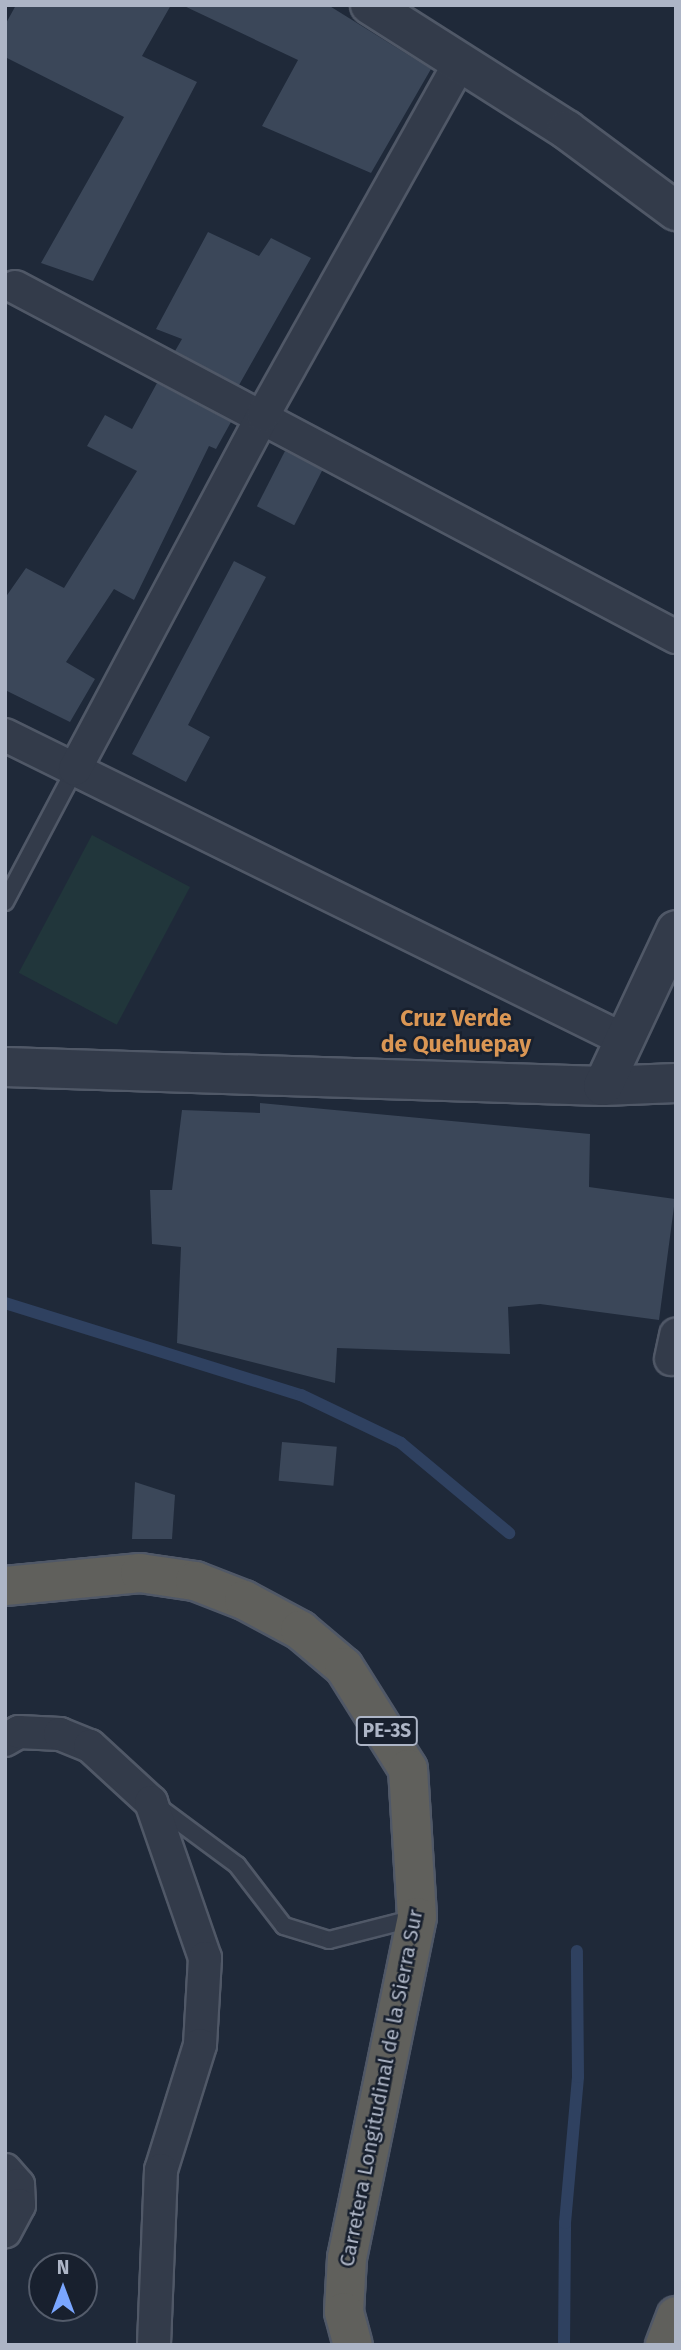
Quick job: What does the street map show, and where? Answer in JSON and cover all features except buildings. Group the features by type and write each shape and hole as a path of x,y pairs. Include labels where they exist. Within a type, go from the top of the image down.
{"highway":[{"name":"Carretera Longitudinal de la Sierra Sur","path":"5,1586 140,1573 195,1581 300,1630 344,1667 408,1769 416,1917 347,2258 344,2312 353,2345"},
{"path":"665,2345 676,2316"}],"street":[{"path":"370,5 459,65 567,130 676,211"},
{"path":"75,769 263,415 459,65"},
{"path":"15,287 263,415 676,636"},
{"path":"5,735 624,1040"},
{"path":"603,1086 676,930"},
{"path":"5,1067 603,1086 676,1083"},
{"path":"5,1740 19,1732 60,1734 90,1746 151,1802 208,1976 200,2045 161,2171 154,2345"},
{"path":"5,2170 18,2185 19,2205 5,2231"}],"lane":[{"path":"5,902 75,769"},
{"path":"151,1802 237,1865 284,1926 328,1940 416,1917"}],"green space":[{"path":"92,835 190,887 117,1025 19,973"}],"waterway":[{"path":"5,1303 301,1395 401,1443 509,1533"},
{"path":"564,2345 565,2223 578,2077 577,1951"}],"district":[{"name":"Cruz Verde de Quehuepay","path":"456,1031"}]}
